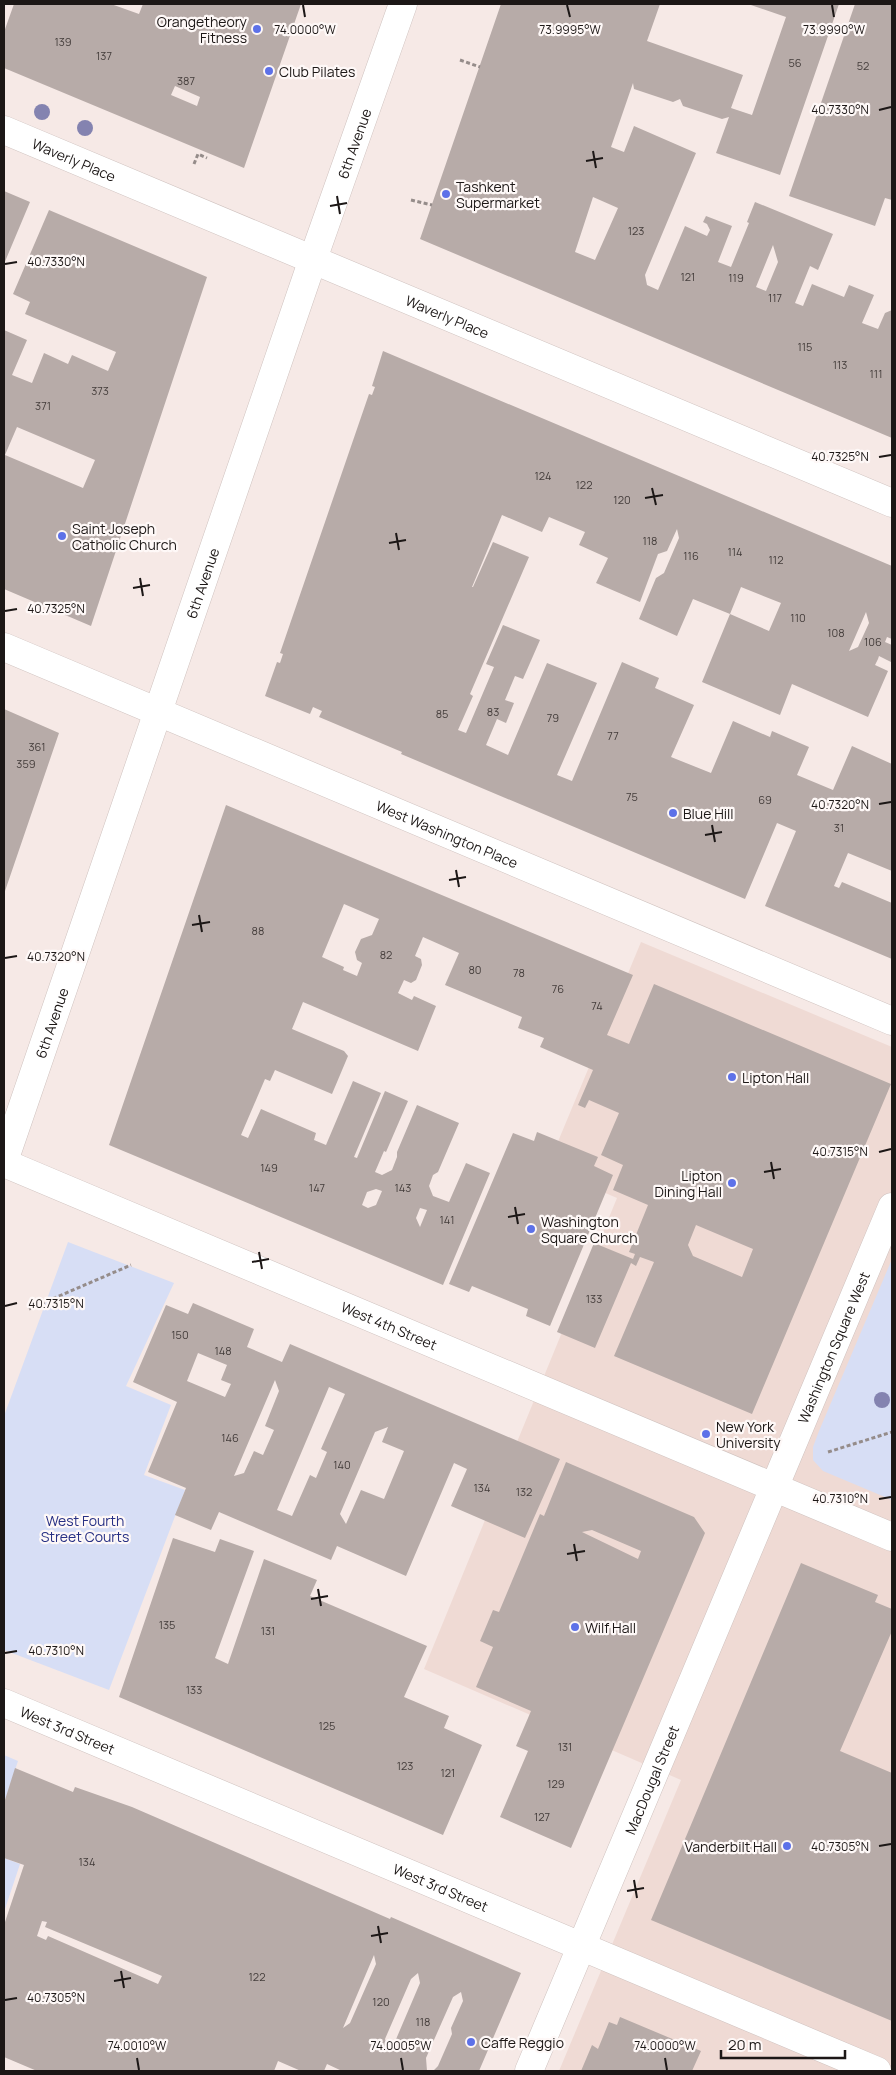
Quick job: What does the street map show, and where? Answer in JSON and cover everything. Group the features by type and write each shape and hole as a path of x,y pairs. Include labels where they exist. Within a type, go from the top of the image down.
{"street":[{"name":"6th Avenue","path":"4,1162 313,259 403,4"},
{"name":"Waverly Place","path":"4,130 892,503"},
{"name":"West Washington Place","path":"4,647 892,1021"},
{"name":"West 4th Street","path":"4,1162 892,1537"},
{"name":"Washington Square West","path":"774,1488 892,1207"},
{"name":"MacDougal Street","path":"529,2071 774,1488"},
{"name":"West 3rd Street","path":"4,1704 877,2071"}],"path":[{"path":"460,60 480,68"},
{"path":"194,164 198,154 207,158"},
{"path":"411,200 432,205"},
{"path":"29,1309 131,1265"},
{"path":"825,1453 892,1432"}],"shaded area":[{"name":"New York University","path":"641,942 892,1047 892,2071 559,2071 681,1780 424,1669 617,1198 547,1168"}],"green space":[{"name":"West Fourth Street Courts","path":"68,1242 174,1283 126,1386 171,1405 144,1475 185,1490 109,1690 4,1650 4,1416"},
{"path":"892,1259 892,1500 823,1471 813,1460 813,1447"},
{"path":"4,1755 18,1761 4,1803"},
{"path":"4,1858 20,1864 4,1912"}],"building":[{"path":"14,4 111,4 139,14 143,4 301,4 244,168 4,68 4,32","holes":["175,86 200,97 197,106 171,95"]},
{"path":"501,4 660,4 647,41 743,75 731,108 752,115 786,17 748,4 839,4 780,175 716,153 729,117 722,119 683,106 680,99 673,102 634,89 633,83 611,147 624,152 634,126 696,153 645,275 647,285 658,290 685,226 707,236 710,230 707,224 703,222 706,216 732,226 718,262 731,267 749,223 747,222 755,202 833,234 818,270 810,266 795,303 803,306 812,284 844,297 849,285 874,295 862,323 878,329 885,313 892,310 892,438 420,239","holes":["593,197 618,208 595,260 575,252","773,245 778,262 766,291 756,287"]},
{"path":"855,4 892,4 892,200 885,198 875,226 789,196"},
{"path":"4,191 30,202 4,264"},
{"path":"49,210 207,277 91,626 4,589 4,330 27,340 12,375 32,383 44,353 68,364 72,355 108,371 116,352 25,314 30,302 13,294","holes":["17,427 95,460 83,488 5,455"]},
{"path":"383,351 892,566 892,639 887,637 885,642 892,645 892,659 891,662 879,656 875,665 888,671 868,717 792,684 780,715 702,682 730,614 693,599 677,636 639,619 656,578 664,573 679,538 677,529 667,551 658,554 640,602 596,583 608,558 579,545 585,532 549,517 542,532 502,515 472,587 493,542 529,557 470,694 473,696 458,730 466,733 494,667 486,664 503,625 540,640 523,679 515,676 505,700 514,703 506,723 497,719 486,745 508,755 547,663 597,683 557,775 572,781 622,662 659,678 655,688 694,705 671,757 711,773 733,721 770,737 772,731 809,747 797,775 833,790 852,746 892,764 892,871 848,853 834,886 839,888 842,882 892,903 892,959 765,906 796,831 777,823 745,899 401,754 402,752 319,717 322,711 313,707 310,714 265,696 277,662 280,663 283,654 280,653 369,394 372,395 375,387 372,386","holes":["741,587 781,603 769,631 730,614","866,612 869,623 858,647 849,651"]},
{"path":"4,709 59,733 4,894"},
{"path":"226,805 633,975 607,1035 629,1044 654,984 891,1084 752,1414 614,1356 654,1262 640,1257 636,1266 631,1263 595,1348 557,1332 594,1243 633,1259 635,1254 629,1252 648,1205 613,1190 623,1165 601,1155 619,1113 589,1100 585,1108 578,1105 593,1070 540,1047 544,1038 518,1028 522,1017 445,985 459,953 423,937 415,956 421,959 422,965 416,980 411,983 404,980 398,993 412,1000 414,996 436,1006 418,1051 303,1002 292,1029 344,1051 348,1056 332,1094 275,1070 270,1081 265,1079 241,1135 248,1138 261,1109 316,1133 314,1140 326,1145 353,1081 381,1093 354,1157 357,1158 385,1091 408,1101 386,1152 384,1151 375,1172 382,1175 392,1170 397,1152 417,1105 459,1123 438,1172 433,1175 429,1186 433,1196 449,1202 466,1163 490,1173 443,1285 109,1145","holes":["344,904 379,919 372,935 361,939 355,952 357,960 362,963 357,976 343,970 344,967 322,957","376,1189 382,1191 376,1205 368,1208 362,1205 367,1192","420,1208 427,1210 420,1227 416,1218","696,1225 753,1249 742,1277 693,1256 688,1245"]},
{"name":"Washington Square Church","path":"537,1132 598,1157 594,1166 613,1175 550,1326 526,1316 528,1309 472,1286 469,1292 449,1284 513,1133 534,1141"},
{"path":"193,1303 254,1329 247,1347 282,1362 290,1344 560,1459 525,1538 451,1506 467,1469 454,1463 406,1576 337,1546 331,1560 219,1512 211,1530 175,1515 186,1488 148,1472 177,1402 133,1382 166,1305 188,1314","holes":["198,1353 227,1365 221,1380 231,1384 225,1397 187,1381","275,1380 279,1391 265,1426 274,1430 263,1455 254,1451 244,1473 234,1476","329,1387 345,1394 321,1449 327,1452 316,1478 310,1475 292,1516 277,1510","388,1427 382,1442 404,1451 384,1499 361,1490 346,1524 340,1514 375,1432"]},
{"name":"Wilf Hall","path":"566,1462 694,1517 705,1533 571,1848 500,1817 528,1751 516,1746 531,1711 476,1687 493,1647 480,1641 493,1610 499,1612 540,1514 544,1516","holes":["592,1530 641,1551 638,1559 582,1532"]},
{"path":"173,1538 215,1552 220,1539 254,1551 215,1658 228,1664 264,1559 317,1580 310,1596 427,1646 404,1697 449,1716 444,1728 482,1745 443,1835 119,1697"},
{"name":"Vanderbilt Hall","path":"801,1563 878,1595 875,1602 892,1609 892,1631 840,1751 892,1773 892,2021 651,1920"},
{"path":"15,1768 73,1792 75,1787 132,1807 390,1919 391,1917 521,1973 479,2071 433,2071 438,2066 452,2034 451,2028 463,2001 461,1992 453,1997 426,2058 427,2071 342,2071 327,2064 324,2071 301,2071 278,2061 274,2071 37,2071 4,2057 4,1925 24,1865 4,1858 4,1803","holes":["42,1921 47,1922 45,1927 162,1976 158,1984 48,1936 46,1940 37,1936","374,1955 376,1964 350,2023 343,2028","418,1973 420,1983 394,2044 384,2051 387,2046 385,2039 411,1979"]},
{"path":"620,2017 701,2051 692,2071 581,2071 592,2045 598,2049 609,2022 617,2025"}],"place":[{"name":"Orangetheory Fitness","path":"257,29"},
{"name":"Club Pilates","path":"269,71"},
{"name":"Tashkent Supermarket","path":"446,194"},
{"name":"Saint Joseph Catholic Church","path":"62,536"},
{"name":"Blue Hill","path":"673,813"},
{"name":"Lipton Hall","path":"732,1077"},
{"name":"Lipton Dining Hall","path":"732,1183"},
{"name":"Washington Square Church","path":"531,1229"},
{"name":"New York University","path":"706,1434"},
{"name":"Wilf Hall","path":"575,1627"},
{"name":"Vanderbilt Hall","path":"787,1846"},
{"name":"Caffe Reggio","path":"471,2042"}]}
